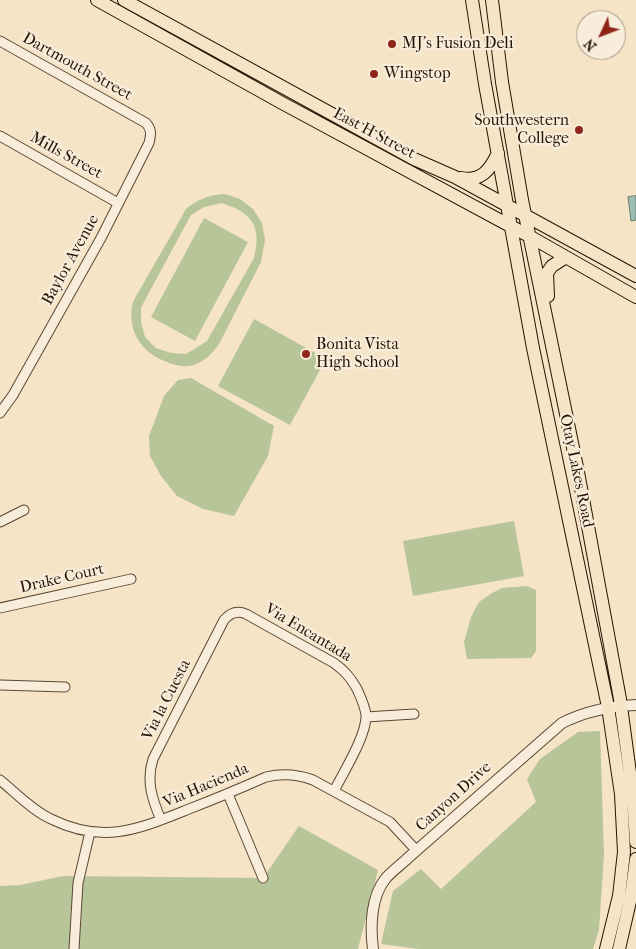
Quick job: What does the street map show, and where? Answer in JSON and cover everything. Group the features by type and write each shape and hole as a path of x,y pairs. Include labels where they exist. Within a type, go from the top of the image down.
{"main road":[{"name":"East H Street","path":"97,0 282,103 529,236 636,297"},
{"name":"East H Street","path":"124,0 414,160 455,177 636,276"},
{"name":"Otay Lakes Road","path":"472,0 485,84 505,187 506,205 533,348 633,795 636,842"},
{"name":"Otay Lakes Road","path":"492,0 502,82 525,215 578,472 614,706 624,852 619,896 606,949"},
{"path":"282,103 290,91"},
{"path":"455,177 476,179 482,176 493,164 498,153"},
{"path":"546,313 548,300 547,272 552,266 566,257"},
{"path":"619,949 631,897 636,859"}],"street":[{"name":"Dartmouth Street","path":"0,41 140,119"},
{"name":"Baylor Avenue","path":"0,413 19,385 101,238 149,143 152,134 151,129 140,119"},
{"name":"Mills Street","path":"0,136 118,203"},
{"path":"0,522 24,510"},
{"name":"Drake Court","path":"0,608 131,579"},
{"name":"Via la Cuesta","path":"161,820 150,787 149,772 153,759 224,620 233,612 246,614"},
{"name":"Via Encantada","path":"246,614 345,671 362,701 366,717"},
{"path":"0,685 65,687"},
{"name":"Canyon Drive","path":"373,949 371,930 374,905 382,884 416,850 562,723 586,713 614,706 636,705"},
{"path":"334,791 354,753 366,717 414,714"},
{"name":"Via Hacienda","path":"0,780 51,819 90,832 123,832 140,829 266,777 282,774 300,775 313,780 390,822 416,850"},
{"path":"228,794 263,878"},
{"path":"74,949 78,883 90,832"}],"green space":[{"path":"225,194 240,199 253,209 262,223 265,240 261,262 219,344 207,358 195,365 175,365 158,358 144,348 135,334 132,325 132,306 186,209 199,200","holes":["222,203 241,211 252,222 257,237 254,258 207,341 186,354 171,353 156,348 145,337 141,322 141,308 145,300 191,215 204,207"]},
{"path":"204,218 248,242 195,341 151,317"},
{"path":"254,319 326,359 290,425 218,386"},
{"path":"191,378 274,426 268,456 234,516 203,509 177,496 161,476 150,456 149,436 164,396 178,380"},
{"path":"514,521 524,576 413,596 403,541"},
{"path":"527,586 536,590 536,651 531,658 467,659 464,642 471,617 479,602 502,588"},
{"path":"600,731 604,855 599,930 593,949 418,949 381,944 393,891 421,869 441,889 536,802 527,779 540,759 578,732"},
{"path":"299,826 378,870 358,949 0,949 0,886 20,885 63,876 263,878"}],"water":[{"path":"636,196 636,220 631,221 628,197"}],"place":[{"name":"MJ's Fusion Deli","path":"392,44"},
{"name":"Wingstop","path":"374,74"},
{"name":"Southwestern College","path":"579,130"},
{"name":"Bonita Vista High School","path":"306,354"}]}
